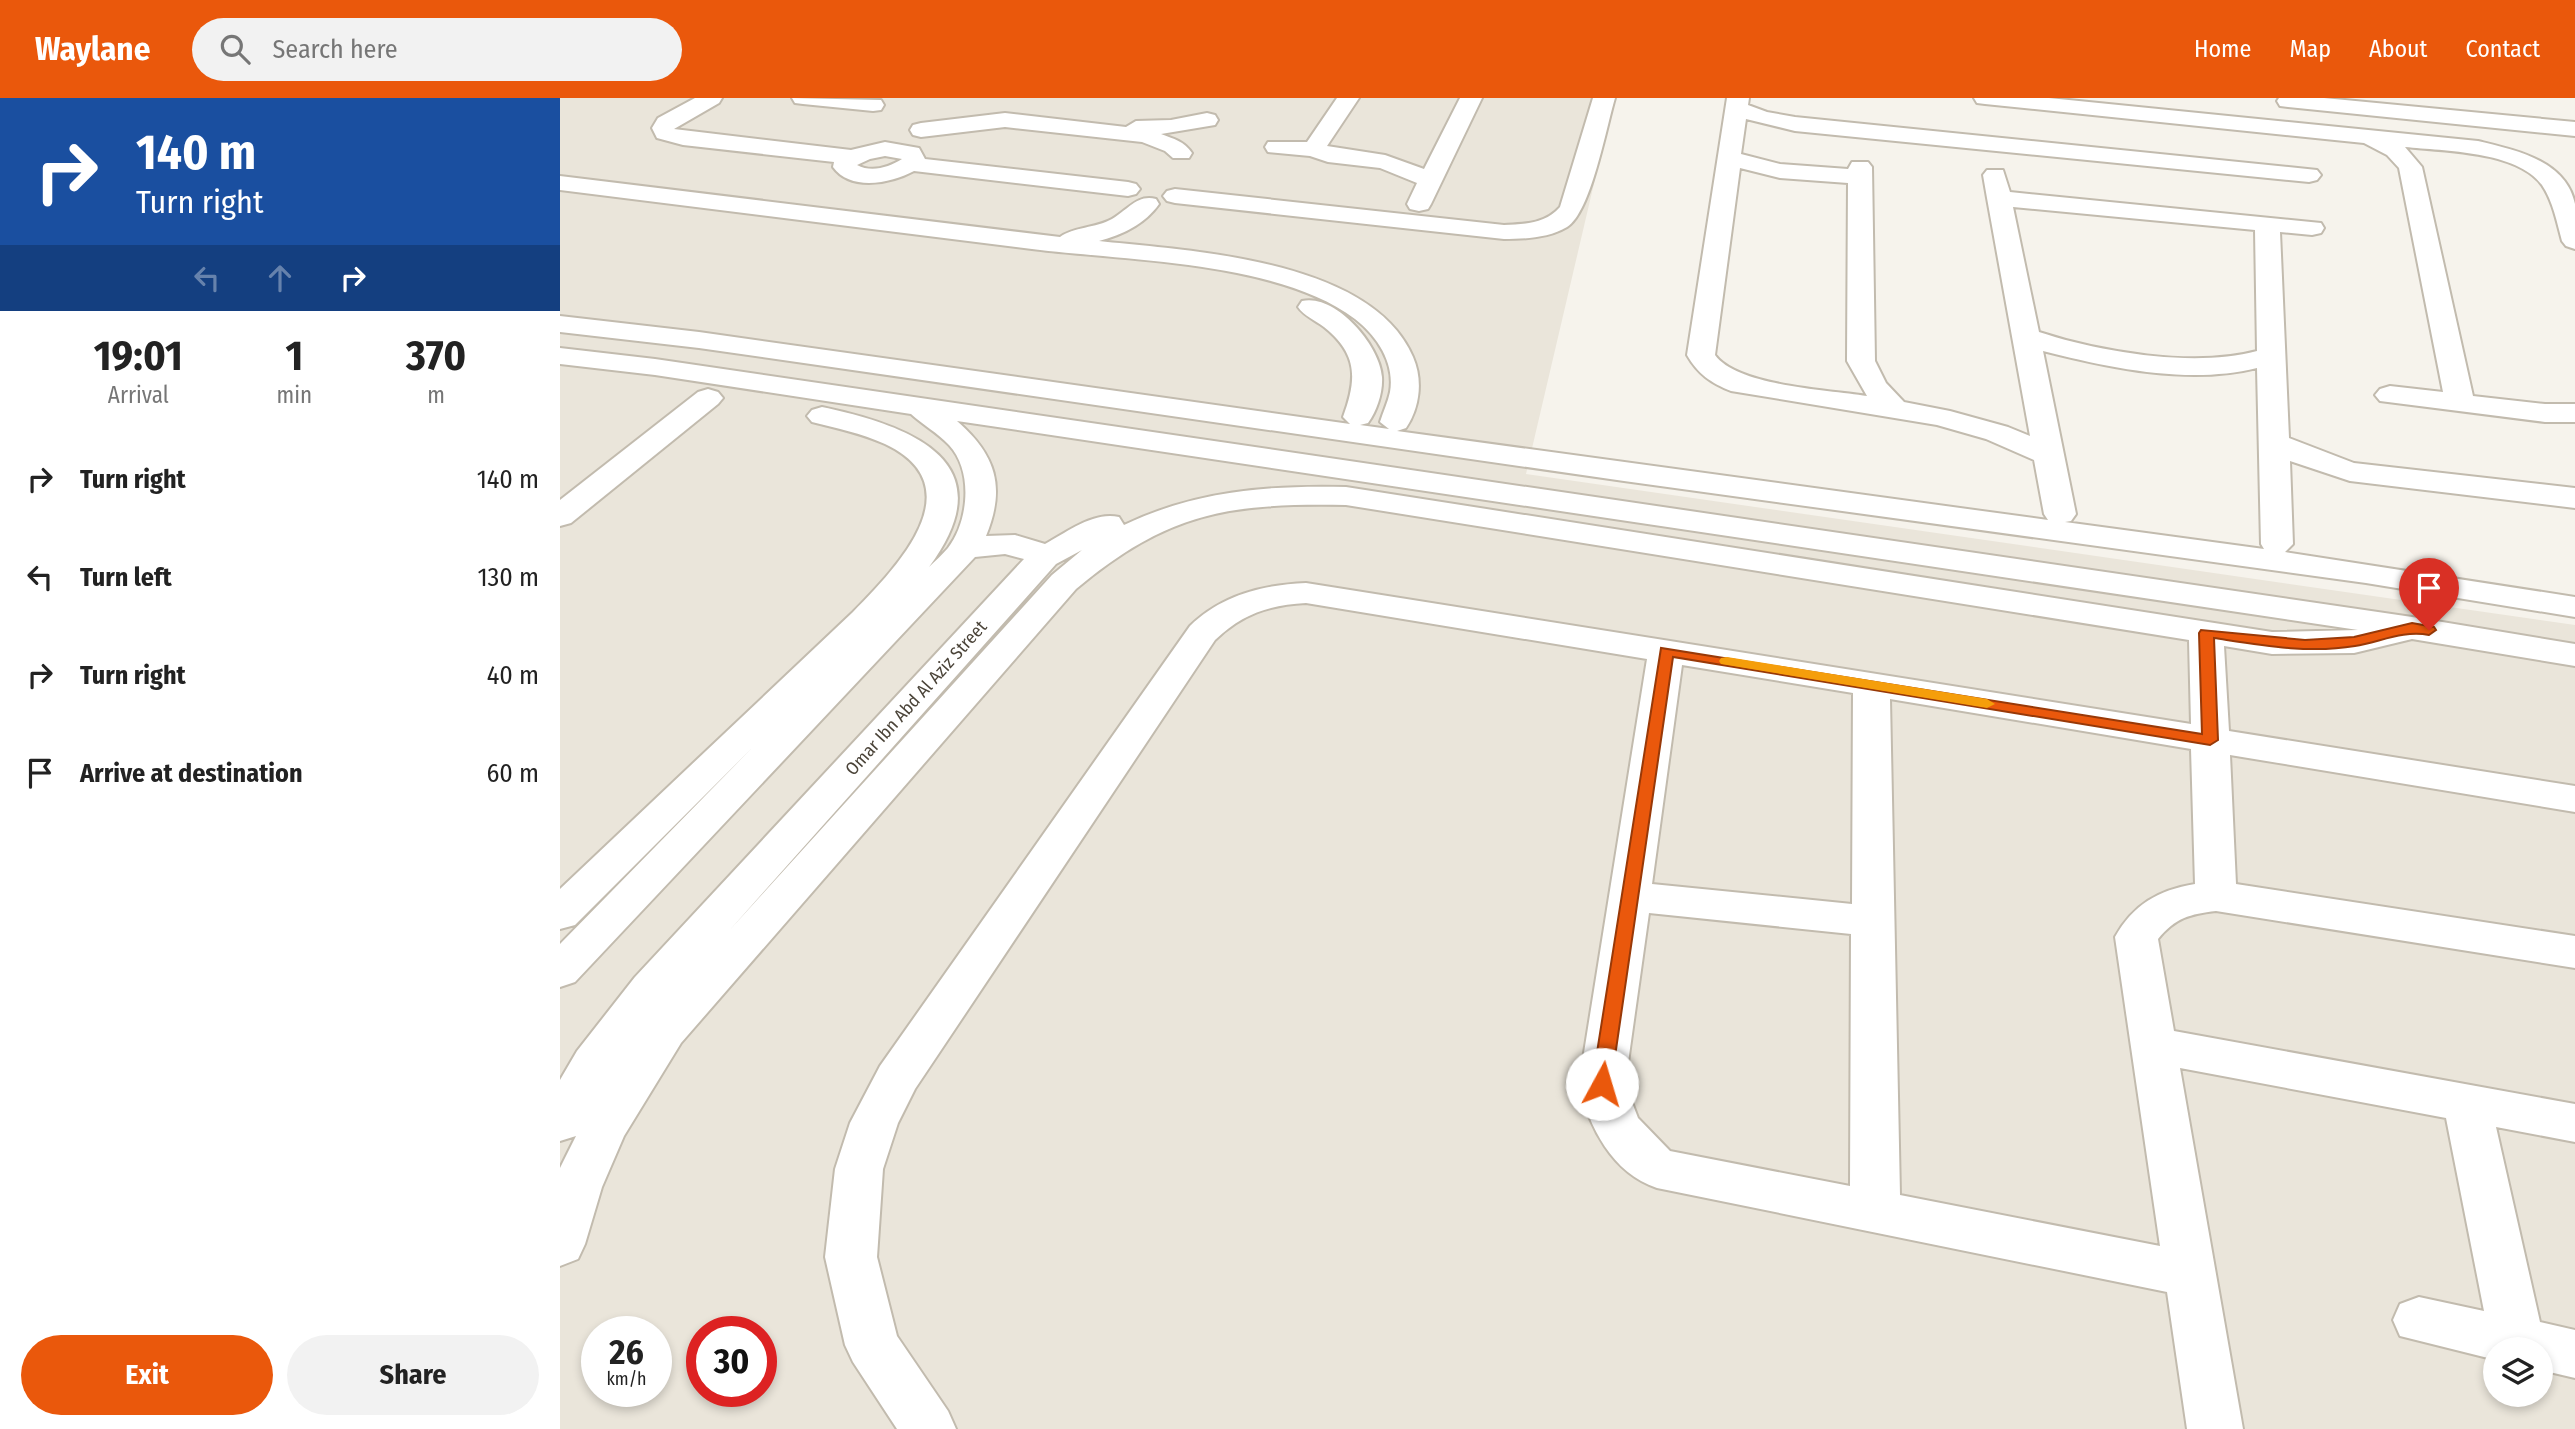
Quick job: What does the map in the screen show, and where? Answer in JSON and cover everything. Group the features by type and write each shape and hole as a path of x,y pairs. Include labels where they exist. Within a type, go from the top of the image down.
{"street":[{"path":"734,98 705,101 666,123 663,128 665,133 691,140 892,172 911,164 1504,232 1533,230 1558,223 1568,216 1604,98"},
{"path":"803,98 873,105"},
{"path":"1140,254 1131,238 1151,192 1223,98"},
{"path":"1315,149 1348,98"},
{"path":"1410,222 1471,98"},
{"path":"1985,98 2455,144 2498,153 2519,160 2545,174 2553,182 2575,242"},
{"path":"2376,98 2575,116"},
{"path":"2268,99 2575,129"},
{"path":"892,149 966,100 982,110 1028,118 1130,128 1171,127 1206,120"},
{"path":"1028,118 1047,105"},
{"path":"921,130 1005,120 1146,136 1173,146 1181,153"},
{"path":"2234,122 2254,135 2266,159"},
{"path":"1732,136 1760,127 1795,124 2266,159 2309,175"},
{"path":"2266,159 2279,137 2301,129"},
{"path":"2365,135 2395,150 2410,167"},
{"path":"1732,136 1799,173 1860,172 1861,361 1873,386 1896,411"},
{"path":"1732,136 1701,355 1707,366 1741,385 1940,417 1997,433 2049,455"},
{"path":"2455,144 2421,152 2412,159 2410,167 2460,404"},
{"path":"1276,146 1315,149 1328,155 1366,159 1405,159 1444,153"},
{"path":"846,189 870,151 892,149 914,155 911,164"},
{"path":"1366,159 1402,167 1430,180"},
{"path":"560,183 1140,254 1268,273 1315,287 1354,306 1383,330 1401,358 1405,389 1395,422"},
{"path":"2060,514 2049,455 2024,400 2026,337 1997,186 2312,228"},
{"path":"1051,243 1095,235 1151,192"},
{"path":"560,195 1203,275 1272,290 1325,314 1350,336 1364,360 1368,388 1358,417"},
{"path":"2267,223 2277,544"},
{"path":"560,305 726,326 1178,400 1395,422 1627,464 2060,514 2277,544 2314,552 2366,573"},
{"path":"560,324 1178,400 2366,573 2575,607"},
{"path":"562,363 598,343 602,332 596,329"},
{"path":"2026,337 2079,353 2182,363 2235,365 2271,356"},
{"path":"655,367 650,362 651,356 659,349 670,344 699,340"},
{"path":"1811,397 1841,381 1861,361"},
{"path":"562,363 655,367 1394,476 1587,519 2272,643 2354,642 2412,628"},
{"path":"560,971 729,797 877,625 902,577 933,534 941,514 943,495 929,462 913,448 870,427 785,409 692,396 562,363"},
{"path":"1940,417 1968,416 2024,400 2053,375 2106,367 2225,377 2252,384 2273,396"},
{"path":"2390,395 2545,413 2575,413"},
{"path":"560,486 692,396"},
{"path":"560,516 692,396"},
{"path":"560,914 685,789 964,550 978,521 983,493 978,467 966,444 946,425 920,408"},
{"path":"2545,413 2575,422"},
{"path":"2274,443 2310,459 2350,471 2575,498"},
{"path":"2275,489 2310,478 2350,471"},
{"name":"Omar Ibn Abd Al Aziz Street","path":"560,1122 593,1064 651,989 1044,557 1087,533 1184,497 1289,477 1342,474 1394,476"},
{"path":"560,1244 583,1174 600,1136 641,1065 665,1031 1064,582 1094,554 1136,529 1185,510 1239,498 1293,494 1346,496 1587,519 2412,628 2575,655"},
{"path":"964,550 1001,543 1027,547 1044,557"},
{"path":"928,1429 872,1345 851,1257 859,1169 874,1123 896,1079 1202,633 1215,618 1241,604 1261,597 1306,593 2575,799"},
{"path":"987,620 1026,627"},
{"path":"2206,633 2216,896"},
{"path":"1667,652 1602,1084 1609,1115 1628,1144 1657,1168 2190,1274"},
{"path":"1871,685 1875,1211"},
{"path":"685,789 729,797"},
{"path":"1629,896 1873,921"},
{"path":"2215,1429 2136,937 2152,915 2180,901 2216,896 2575,952"},
{"path":"2153,1045 2575,1123"},
{"path":"2467,1103 2516,1337"},
{"path":"2419,1320 2498,1337"},
{"path":"2553,1349 2575,1354"}],"shaded area":[{"path":"560,98 1614,98 1526,474 2575,625 2575,1429 560,1429"}],"slow traffic":[{"path":"1727,661 1987,704"}],"route":[{"path":"1602,1084 1667,652 2210,740 2206,633 2272,643 2330,644 2376,638 2412,628 2429,630"}]}
